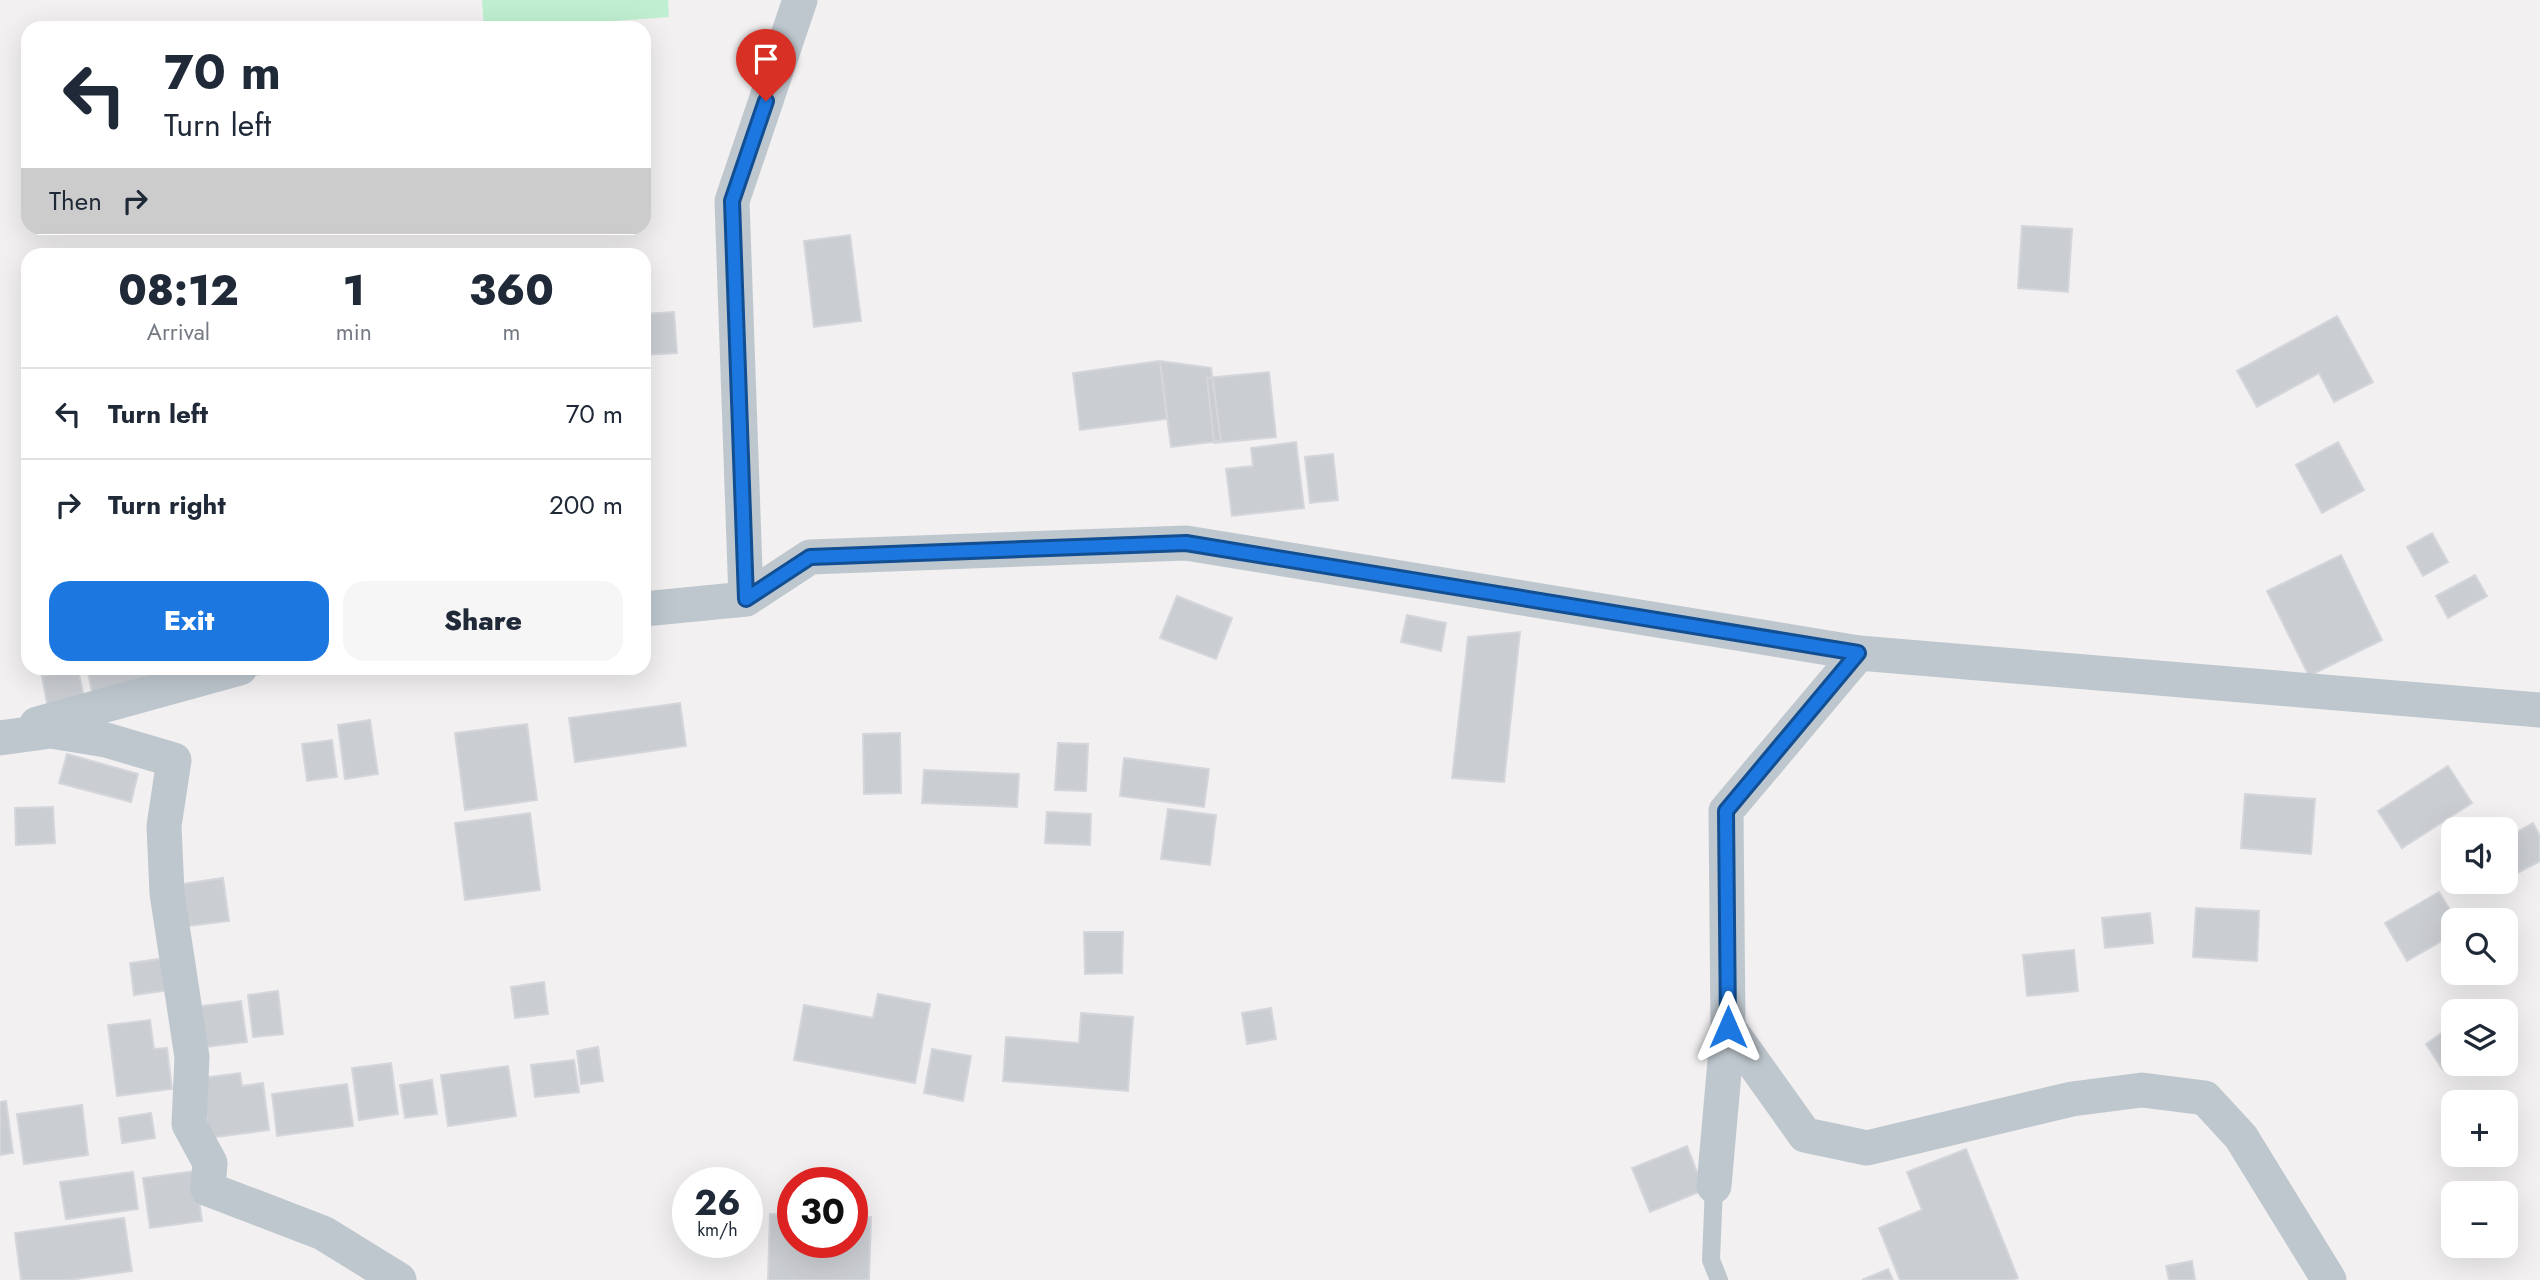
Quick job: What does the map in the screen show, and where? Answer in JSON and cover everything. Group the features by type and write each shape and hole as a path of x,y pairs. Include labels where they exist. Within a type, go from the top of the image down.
{"street":[{"path":"746,599 732,201 800,0"},
{"path":"651,609 746,599 810,557 1186,543 1858,653 2540,710"},
{"path":"1714,1186 1728,1027 1726,811 1858,653"},
{"path":"0,736 215,675"},
{"path":"0,736 51,731 106,740 174,760 164,826 167,893 192,1056 189,1124 210,1163 208,1189 323,1233 399,1280"},
{"path":"1728,1027 1805,1135 1867,1148 2072,1099 2142,1090 2205,1098 2241,1137 2329,1280"}],"lane":[{"path":"1714,1186 1711,1260 1719,1280"}],"green space":[{"path":"482,0 668,0 669,17 614,21 484,21"}],"building":[{"path":"2022,226 2072,229 2068,292 2018,288"},
{"path":"850,235 861,321 814,327 804,241"},
{"path":"674,312 677,353 651,355 651,314"},
{"path":"2337,316 2373,382 2334,402 2319,373 2257,407 2237,371"},
{"path":"1160,361 1211,368 1221,441 1171,447"},
{"path":"1160,361 1167,419 1080,430 1073,373"},
{"path":"1269,372 1276,437 1214,443 1207,378"},
{"path":"1296,442 1304,508 1232,516 1226,469 1253,466 1251,448"},
{"path":"2338,442 2364,490 2322,513 2296,465"},
{"path":"1333,454 1338,500 1310,503 1305,457"},
{"path":"2432,533 2448,562 2423,576 2407,547"},
{"path":"2341,555 2382,640 2309,676 2267,591"},
{"path":"2475,575 2487,596 2448,618 2436,596"},
{"path":"1177,596 1232,618 1216,659 1160,638"},
{"path":"1407,615 1446,623 1441,651 1401,642"},
{"path":"1520,632 1504,782 1452,778 1468,637"},
{"path":"79,675 86,707 49,714 42,676"},
{"path":"88,675 196,675 94,701"},
{"path":"680,703 686,746 575,762 569,718"},
{"path":"370,720 378,774 345,779 338,725"},
{"path":"527,724 537,800 465,810 455,733"},
{"path":"900,733 901,793 864,794 863,734"},
{"path":"332,740 337,777 307,781 302,744"},
{"path":"1058,743 1088,744 1086,791 1055,790"},
{"path":"67,754 138,774 131,802 59,783"},
{"path":"1124,758 1209,769 1204,807 1120,796"},
{"path":"2448,766 2472,803 2450,817 2441,817 2441,823 2402,848 2378,811"},
{"path":"924,770 1019,774 1017,807 922,803"},
{"path":"2245,794 2315,799 2311,854 2241,848"},
{"path":"53,807 55,843 16,845 15,808"},
{"path":"1168,809 1216,815 1210,865 1161,859"},
{"path":"1047,812 1091,814 1090,845 1045,843"},
{"path":"530,813 540,890 465,900 455,823"},
{"path":"2533,823 2540,836 2540,861 2518,873 2518,831"},
{"path":"223,878 229,921 181,927 175,885"},
{"path":"2439,892 2449,908 2441,908 2441,941 2407,961 2385,923"},
{"path":"2196,908 2259,911 2257,961 2193,957"},
{"path":"2150,913 2153,943 2105,948 2102,918"},
{"path":"1084,932 1123,932 1122,973 1085,974"},
{"path":"2074,950 2078,991 2027,996 2023,955"},
{"path":"166,958 170,990 134,995 130,963"},
{"path":"544,982 548,1014 515,1018 511,987"},
{"path":"278,991 283,1034 253,1037 248,995"},
{"path":"878,994 930,1004 915,1083 794,1060 804,1005 873,1018"},
{"path":"241,1001 247,1042 198,1048 193,1007"},
{"path":"1271,1008 1276,1039 1247,1044 1242,1013"},
{"path":"1081,1013 1133,1017 1128,1091 1003,1081 1006,1037 1079,1043"},
{"path":"150,1020 154,1049 167,1048 172,1089 117,1096 108,1025"},
{"path":"2441,1034 2441,1067 2426,1044"},
{"path":"598,1047 603,1081 581,1084 577,1051"},
{"path":"932,1049 971,1056 963,1101 924,1093"},
{"path":"574,1060 579,1092 535,1097 531,1065"},
{"path":"391,1063 398,1114 359,1120 352,1068"},
{"path":"508,1066 516,1116 448,1126 441,1075"},
{"path":"240,1073 242,1086 263,1083 269,1130 209,1138 201,1078"},
{"path":"432,1080 437,1114 405,1118 400,1085"},
{"path":"347,1084 353,1126 277,1136 272,1094"},
{"path":"6,1101 13,1153 0,1155 0,1102"},
{"path":"82,1105 88,1155 24,1164 17,1114"},
{"path":"151,1113 155,1138 122,1143 119,1118"},
{"path":"1687,1146 1704,1190 1650,1212 1632,1168"},
{"path":"1966,1149 2018,1278 1900,1280 1879,1228 1922,1210 1907,1172"},
{"path":"195,1171 202,1221 150,1228 143,1178"},
{"path":"133,1172 138,1209 66,1219 60,1182"},
{"path":"770,1214 777,1214 777,1258 868,1258 868,1217 871,1217 869,1280 768,1280"},
{"path":"124,1218 132,1271 69,1280 21,1280 15,1233"},
{"path":"2192,1261 2195,1280 2169,1280 2166,1266"},
{"path":"1888,1269 1893,1280 1862,1280"}],"route":[{"path":"766,101 732,201 746,599 810,557 1186,543 1858,653 1726,811 1729,899 1728,1027"}]}
